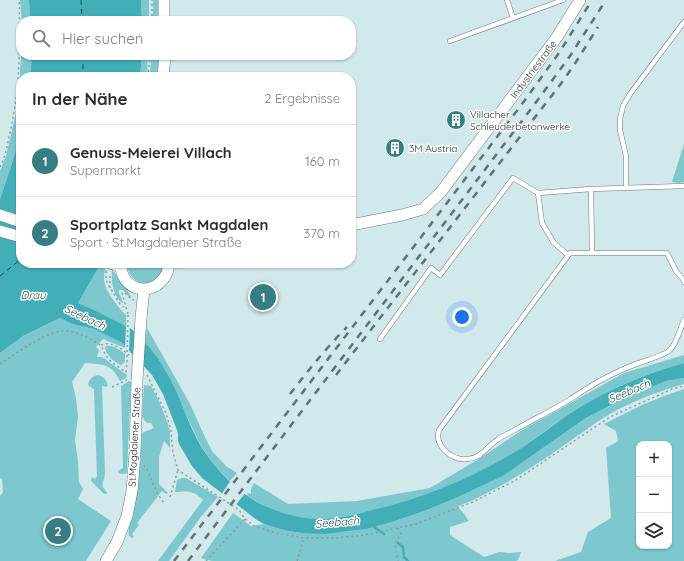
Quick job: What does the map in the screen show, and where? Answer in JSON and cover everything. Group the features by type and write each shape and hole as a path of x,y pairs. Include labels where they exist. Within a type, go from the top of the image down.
{"street":[{"path":"164,0 164,16"},
{"name":"Industriestraße","path":"356,224 402,215 423,209 441,192 556,37 580,0"},
{"path":"163,72 164,60"},
{"path":"0,216 16,221"},
{"path":"0,231 16,236"},
{"path":"116,268 130,284 139,289 144,289 153,288 160,284 167,274 168,268"},
{"name":"St.Magdalener Straße","path":"106,561 117,542 126,516 132,491 135,379 144,289"}],"lane":[{"path":"507,0 514,18"},
{"path":"450,41 563,0"},
{"path":"626,188 626,156 620,130 620,118 623,106 630,94 684,22"},
{"path":"380,339 431,268 440,275 513,178 538,193 591,189 684,186"},
{"path":"591,189 592,253"},
{"path":"538,193 542,223 554,243 568,255"},
{"path":"684,282 676,271 667,253 570,253 439,430 438,439 442,448 446,453 461,460 469,459 482,454 497,440 569,400 595,383 625,368 664,354 670,350 674,344 684,320"}],"path":[{"path":"19,0 19,16"},
{"path":"152,0 152,16"},
{"path":"19,72 20,60"},
{"path":"148,72 150,60"},
{"path":"0,167 13,120 16,98"},
{"path":"113,268 106,280 120,304 126,308"},
{"path":"110,288 114,268"},
{"path":"0,364 38,339 58,332 68,331 85,336 101,345 107,358 126,372 128,312 122,293 125,293 133,300"},
{"path":"101,345 107,343 115,346 123,350 132,358"},
{"path":"144,371 166,413 171,431 173,453 178,470 170,497"},
{"path":"112,387 135,379"},
{"path":"178,470 239,510 245,519 254,526 276,533 304,538 335,538 365,535 416,524 473,502 516,480 610,417 672,389 684,386"},
{"path":"134,458 142,463 147,469 157,493 164,503"},
{"path":"206,561 245,519"},
{"path":"398,528 401,534 395,543 398,561"},
{"path":"297,561 304,538"}],"shaded area":[{"path":"20,0 29,0 30,16 22,16"},
{"path":"141,0 149,0 149,16 142,16"},
{"path":"153,0 161,0 161,16 153,16"},
{"path":"21,60 32,60 30,72 20,72"},
{"path":"142,60 148,60 147,72 140,72"},
{"path":"151,60 159,60 157,72 150,72"},
{"path":"16,113 16,149 0,199 0,171 6,156"},
{"path":"684,144 684,182 672,182"},
{"path":"98,268 105,268 105,284 112,299 126,315 126,326 78,303"},
{"path":"164,268 164,270 153,281 143,283 134,279 128,269"},
{"path":"112,270 131,297 130,298 123,290 119,290 122,303 116,296 113,288"},
{"path":"60,318 72,324 94,329 108,335 125,346 125,348 103,339 96,347 99,350 97,357 102,357 105,359 127,375 126,378 120,381 117,375 110,368 97,364 85,363 72,382 76,398 78,417 75,440 79,482 83,489 78,499 111,521 86,561 0,561 0,496 3,492 2,479 0,478 0,353 23,336"},
{"path":"147,328 189,402 212,451 226,466 237,473 230,481 212,462 201,446 165,370 145,343"},
{"path":"106,346 119,349 125,354 125,362 121,365 113,360 107,354 105,348"},
{"path":"684,355 684,363 637,379 592,400 563,418 517,451 481,472 444,488 405,502 334,519 321,519 298,517 279,512 268,508 247,496 248,493 251,494 251,489 254,483 288,504 357,501 430,488 477,460 524,429 624,373"},
{"path":"98,375 105,379 108,386 102,387 105,473 103,485 107,492 106,494 104,494 91,480 92,477 95,479 97,476 94,389 88,385 91,378"},
{"path":"684,378 684,384 643,398 612,413 525,472 485,494 457,507 469,521 450,527 450,535 484,557 499,552 521,552 518,560 516,561 212,561 201,558 233,513 251,526 264,524 287,531 302,533 342,532 367,529 427,510 503,476 586,418 615,403 666,381"},
{"path":"129,381 131,383 127,472 123,474 119,473 118,471 123,468 121,386"},
{"path":"144,385 151,386 169,427 170,448 164,441 159,457 159,484 168,493 166,494 162,491 137,523 139,525 132,534 134,537 132,538 129,536 129,530 138,488 142,434 154,428 151,423 146,422 142,417"},
{"path":"684,389 684,561 555,561 581,552 588,532 611,518 606,448 618,441 616,431 604,424 644,404"},
{"path":"186,478 218,497 200,518 169,561 158,561 203,500 197,494 190,492 175,492 177,480"}],"water":[{"path":"29,0 141,0 142,16 30,16"},
{"path":"32,60 142,60 140,72 30,72"},
{"name":"Seebach","path":"16,149 16,268 98,268 78,303 130,328 140,337 158,358 175,389 202,448 222,474 254,500 284,513 315,519 341,518 407,501 444,488 497,462 525,446 582,406 625,384 648,374 684,363 684,378 666,381 615,403 586,418 503,476 427,510 367,529 324,534 287,531 264,524 202,478 192,466 179,444 177,430 163,394 152,375 121,342 94,329 72,324 60,318 23,336 0,353 0,199"}],"pier":[{"path":"126,324 130,326 129,353 125,349"},
{"path":"231,480 246,492 235,506 221,495"}],"waterway":[{"path":"371,525 384,534"},
{"path":"398,543 403,547 404,557 408,561"}],"ferry route":[{"path":"81,0 82,16"},
{"path":"83,60 83,72"},
{"path":"0,276 16,263"}],"railway":[{"path":"174,561 525,100 559,53 592,0"},
{"path":"188,561 537,101 570,56 606,0"},
{"path":"336,375 563,81 598,27"},
{"path":"290,394 324,351 347,327"}],"place":[{"name":"Villacher Schleuderbetonwerke","path":"456,120"},
{"name":"3M Austria","path":"395,148"},
{"name":"Genuss-Meierei Villach","path":"263,297"},
{"name":"Sportplatz Sankt Magdalen","path":"58,531"}],"water label":[{"name":"Drau","path":"33,295"}]}
